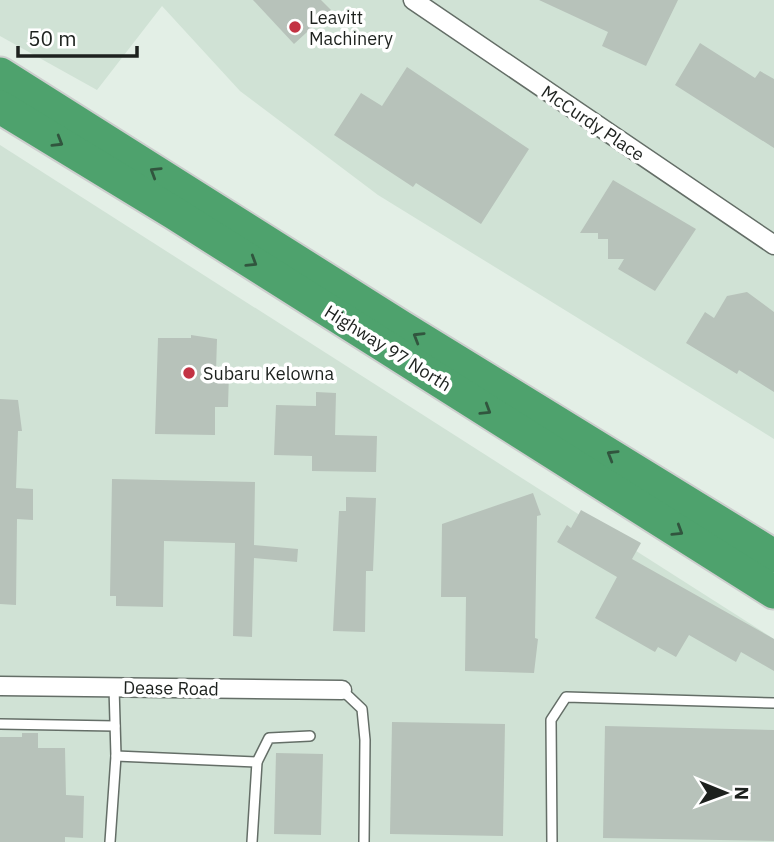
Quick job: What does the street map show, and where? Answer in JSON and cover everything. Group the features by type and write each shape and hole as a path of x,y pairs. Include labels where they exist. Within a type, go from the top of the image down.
{"highway":[{"name":"Highway 97 North","path":"0,74 401,327 774,556"},
{"name":"Highway 97 North","path":"0,107 174,213 774,592"}],"street":[{"name":"McCurdy Place","path":"413,0 774,245"},
{"name":"Dease Road","path":"0,686 342,690"}],"lane":[{"path":"110,842 116,756 114,687"},
{"path":"342,690 362,709 365,740 364,842"},
{"path":"552,842 551,720 566,697 774,704"},
{"path":"0,724 115,726"},
{"path":"252,842 257,762 269,738 310,736"},
{"path":"116,756 257,762"}],"shaded area":[{"path":"0,0 774,0 774,439 378,195 240,91 162,6 97,90 0,36"},
{"path":"0,145 774,639 774,842 0,842"}],"building":[{"name":"Leavitt Machinery","path":"253,0 321,0 331,10 294,44"},
{"path":"539,0 678,0 646,66 602,46 608,32"},
{"path":"700,43 755,78 760,71 774,79 774,148 675,85"},
{"path":"407,67 529,149 481,224 416,183 413,187 334,135 361,93 382,106"},
{"path":"613,180 696,229 655,291 618,269 624,259 608,259 608,239 598,239 598,233 580,233"},
{"path":"747,292 774,312 774,392 739,370 737,374 686,343 705,312 714,318 727,296"},
{"path":"191,335 217,339 216,372 229,372 228,407 215,407 215,435 155,434 158,338 191,338"},
{"path":"316,392 336,393 335,435 377,436 376,472 312,471 312,456 274,455 276,405 316,406"},
{"path":"0,399 18,400 22,431 18,431 16,488 33,489 33,520 17,519 16,605 0,604"},
{"path":"112,479 255,482 254,545 298,549 297,562 254,558 252,637 233,636 235,543 164,541 163,607 116,606 116,596 110,596"},
{"path":"533,493 541,515 537,516 535,638 538,639 534,673 465,671 466,597 441,597 442,524"},
{"path":"346,497 376,498 373,571 366,571 365,632 333,631 339,511 346,511"},
{"path":"581,510 641,543 632,559 774,639 774,671 741,652 736,662 689,635 676,657 658,647 655,652 595,618 617,577 557,542 567,525 571,528"},
{"path":"392,722 505,724 503,836 390,834"},
{"path":"605,726 774,730 774,841 603,838"},
{"path":"22,733 38,733 38,748 65,748 66,795 84,796 83,838 65,837 65,842 0,842 0,737 22,737"},
{"path":"276,753 323,754 321,835 274,834"}],"place":[{"name":"Leavitt Machinery","path":"295,27"},
{"name":"Subaru Kelowna","path":"189,373"}]}
